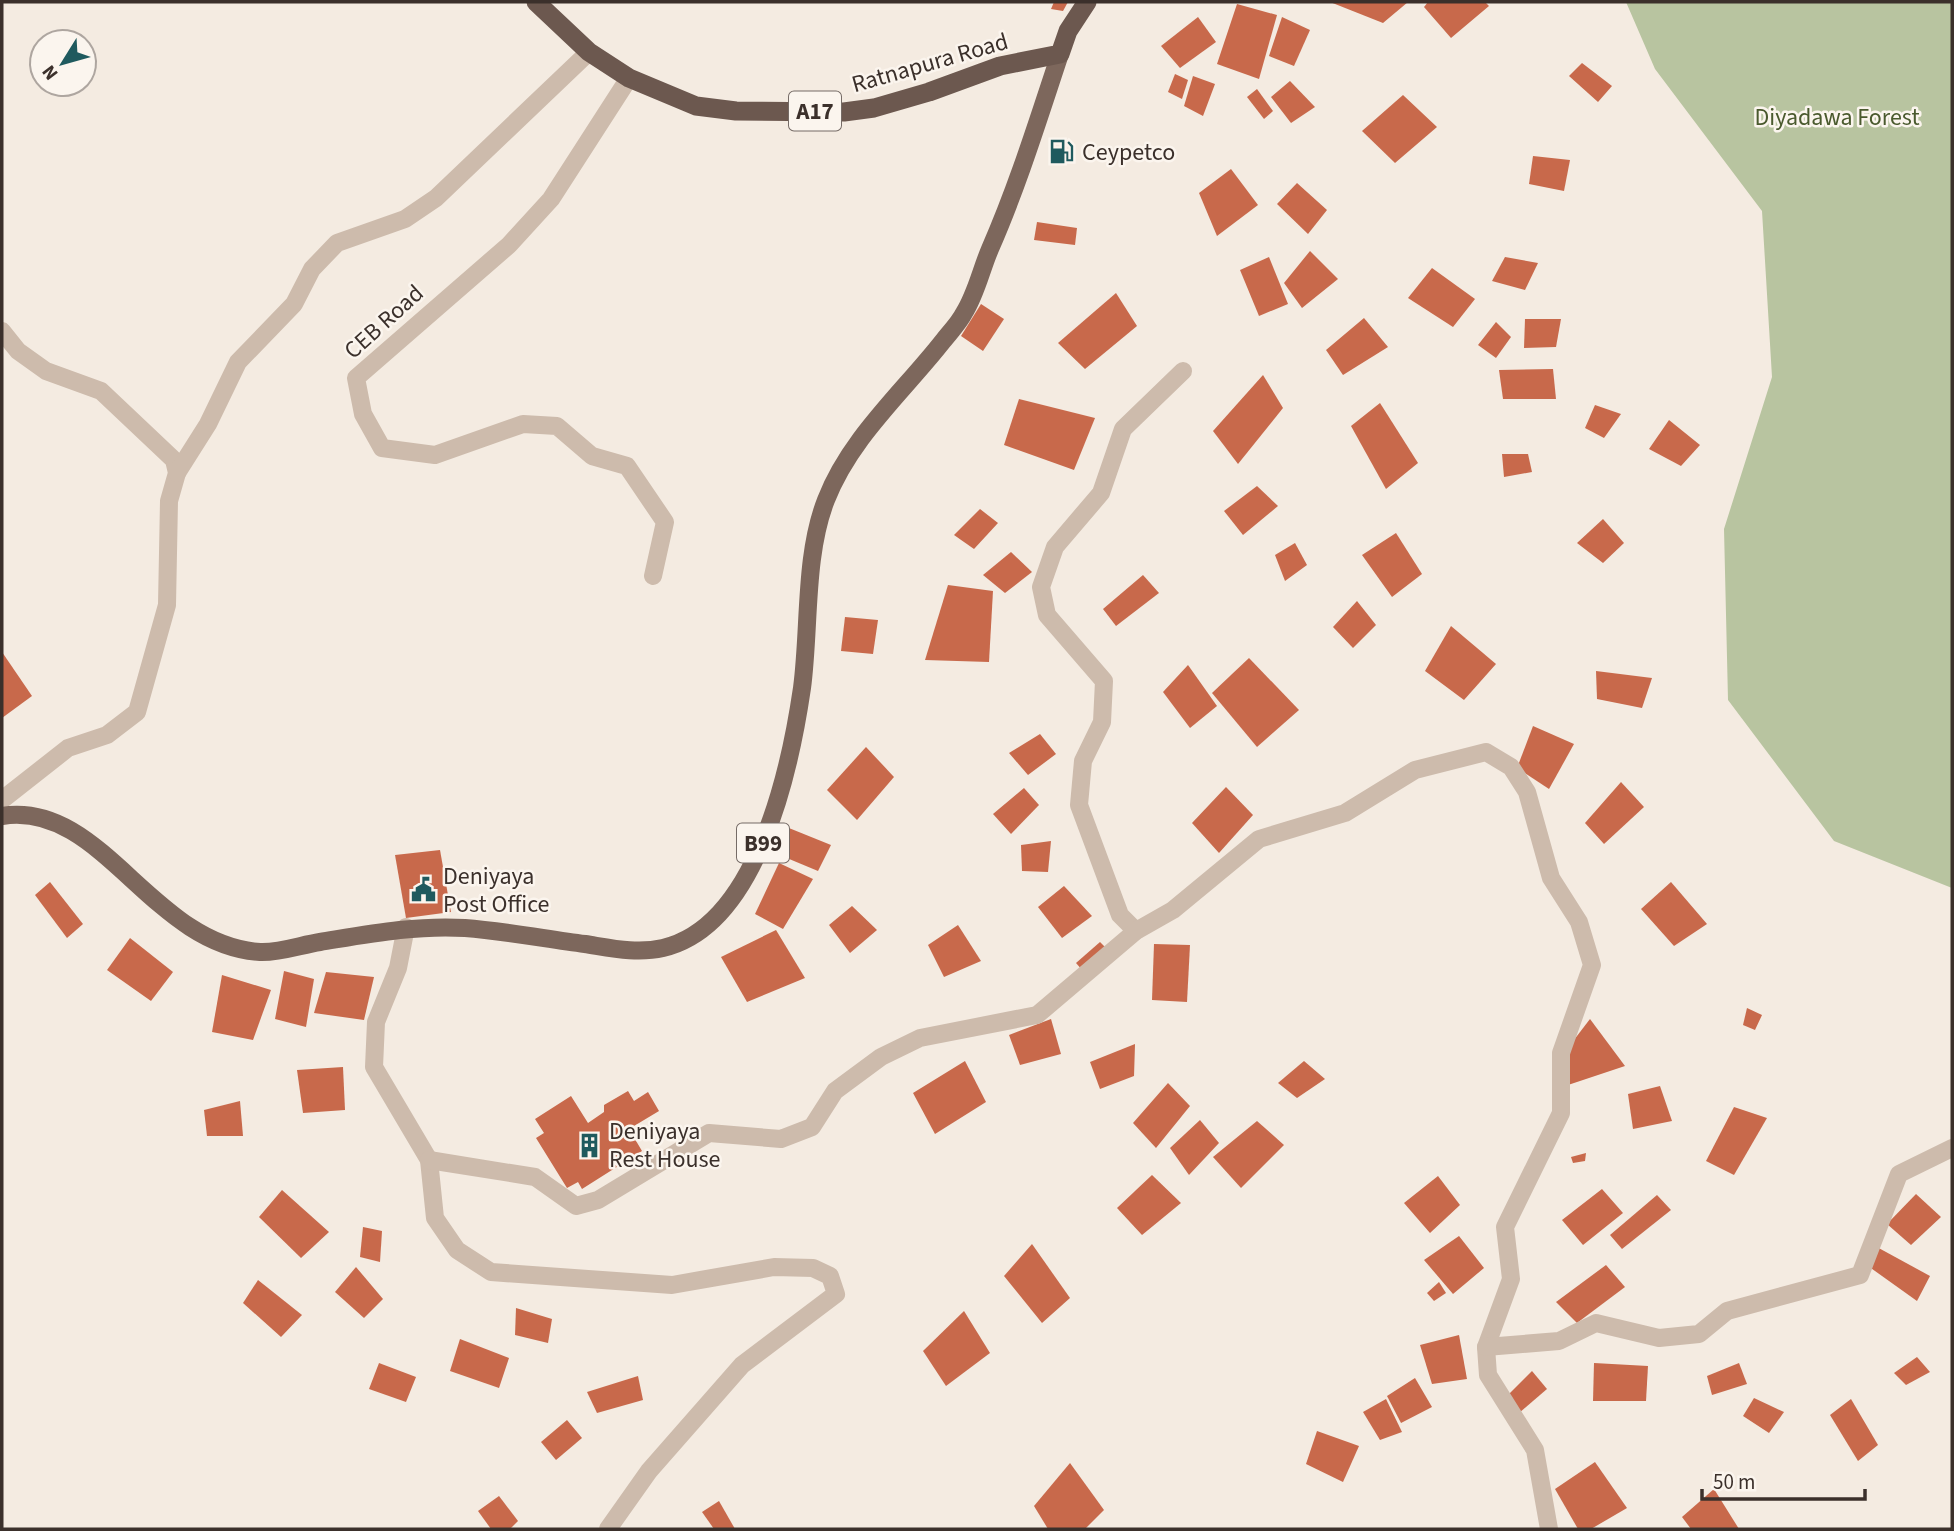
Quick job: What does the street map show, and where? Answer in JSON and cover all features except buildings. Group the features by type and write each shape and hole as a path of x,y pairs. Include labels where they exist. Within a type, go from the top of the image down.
{"highway":[{"name":"Ratnapura Road","path":"536,2 589,52 629,78 696,106 736,111 844,113 901,101 1000,66 1060,54"},
{"path":"1060,54 1068,31 1087,2"}],"main road":[{"name":"B99","path":"2,816 17,814 49,820 79,832 156,903 197,931 231,948 265,952 406,927 468,928 629,951 661,949 690,939 716,917 735,894 766,838 787,761 802,688 809,599 824,505 838,471 964,313 1017,189 1060,54"}],"street":[{"path":"2,800 68,748 107,735 137,712 167,605 169,502 177,473 208,424 238,362 294,304 312,269 337,243 405,219 436,198 589,52"},
{"name":"CEB Road","path":"629,78 543,208 509,245 356,378 363,414 382,448 435,454 523,424 557,426 592,456 627,466 665,522 653,576"},
{"path":"2,331 18,351 46,371 101,391 174,460 177,473"},
{"path":"1136,931 1120,915 1079,805 1083,761 1102,722 1104,681 1047,615 1041,587 1055,547 1101,493 1123,429 1183,371"},
{"path":"429,1160 535,1177 576,1206 598,1200 709,1133 781,1139 812,1127 835,1091 881,1056 920,1038 1037,1015 1136,931 1172,910 1259,839 1345,813 1415,770 1486,752 1511,767 1527,792 1551,878 1579,922 1592,965 1561,1053 1561,1113 1505,1227 1511,1279 1486,1348 1488,1375 1535,1450 1549,1529"},
{"path":"406,927 398,968 376,1022 374,1067 429,1160 436,1218 457,1250 491,1272 672,1285 774,1267 813,1268 830,1276 836,1294 742,1365 649,1471 607,1529"},
{"path":"1486,1348 1559,1341 1596,1323 1659,1338 1699,1334 1727,1311 1860,1275 1899,1174 1952,1147"}],"green space":[{"name":"Diyadawa Forest","path":"1626,2 1952,2 1952,888 1834,841 1728,700 1724,529 1772,377 1762,211 1655,69"}],"place":[{"name":"Ceypetco","path":"1062,152"},
{"name":"Deniyaya Post Office","path":"423,890"},
{"name":"Deniyaya Rest House","path":"589,1145"}]}
